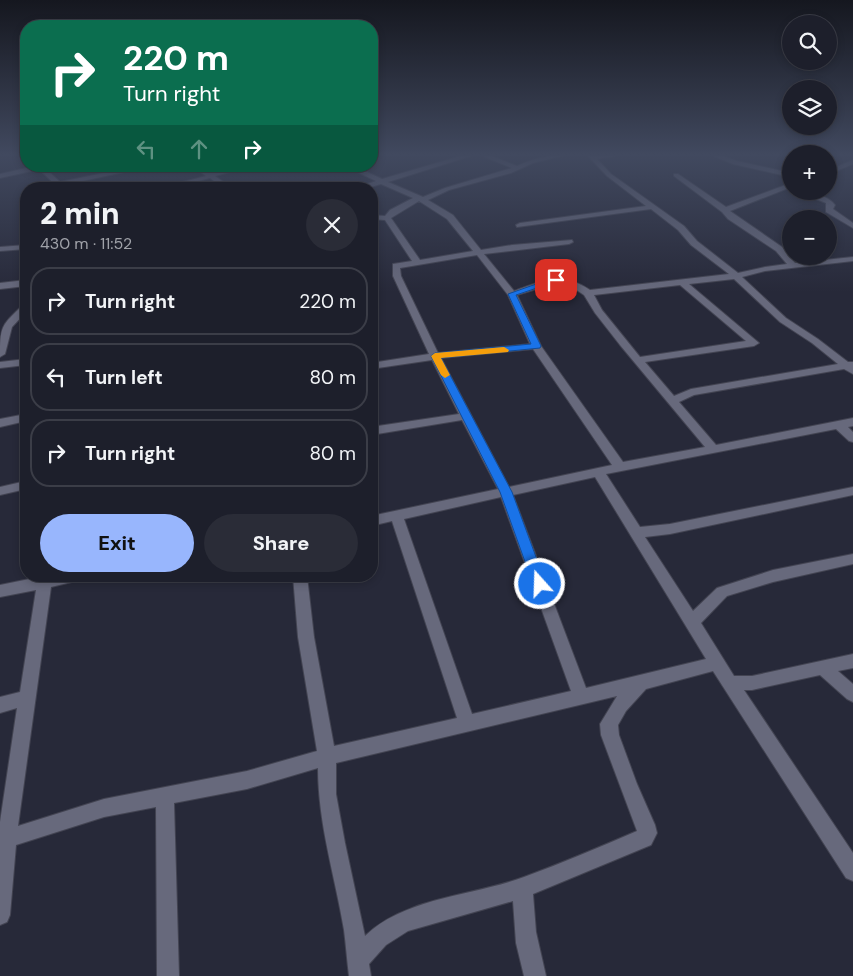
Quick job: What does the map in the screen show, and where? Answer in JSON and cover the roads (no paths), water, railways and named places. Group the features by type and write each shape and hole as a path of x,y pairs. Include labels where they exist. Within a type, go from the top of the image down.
{"street":[{"path":"378,217 387,218 393,212 418,201"},
{"path":"423,201 450,217 512,294 536,346 620,467"},
{"path":"643,201 682,228 694,243 736,276 783,320 851,367"},
{"path":"712,201 731,217 779,249 793,266"},
{"path":"725,210 753,201"},
{"path":"825,201 831,205 829,210 853,226"},
{"path":"520,225 652,207"},
{"path":"387,218 418,263"},
{"path":"569,242 529,245 396,266 397,276 435,356 506,492 581,696"},
{"path":"0,249 20,247"},
{"path":"588,293 736,276 765,269 853,259"},
{"path":"512,294 556,280 568,281 588,293 598,311 637,360 674,401 690,424 713,449"},
{"path":"637,360 754,343 682,282"},
{"path":"0,286 20,284"},
{"path":"0,354 4,327 20,312"},
{"path":"378,365 435,356 536,346"},
{"path":"0,365 20,363"},
{"path":"674,401 691,392 851,367"},
{"path":"378,430 466,416"},
{"path":"0,423 20,419"},
{"path":"378,520 620,467 853,422"},
{"path":"838,425 853,438"},
{"path":"598,472 717,663 853,871"},
{"path":"0,491 20,486"},
{"path":"635,533 670,529 853,492"},
{"path":"397,516 467,723"},
{"path":"692,622 722,592 773,576 853,559"},
{"path":"0,591 44,582 4,840 0,915"},
{"path":"301,582 306,637 328,756 327,794 335,843 354,930 359,969"},
{"path":"730,683 752,683 824,669 853,661"},
{"path":"4,840 104,808 247,780 294,768 328,756 717,663"},
{"path":"824,669 853,694"},
{"path":"359,969 377,939 392,927 405,921 523,888 639,841 647,833 646,826 615,750 609,724 620,705 641,682"},
{"path":"0,705 27,698"},
{"path":"165,796 168,976"},
{"path":"523,888 522,912 525,939 534,976"}]}
